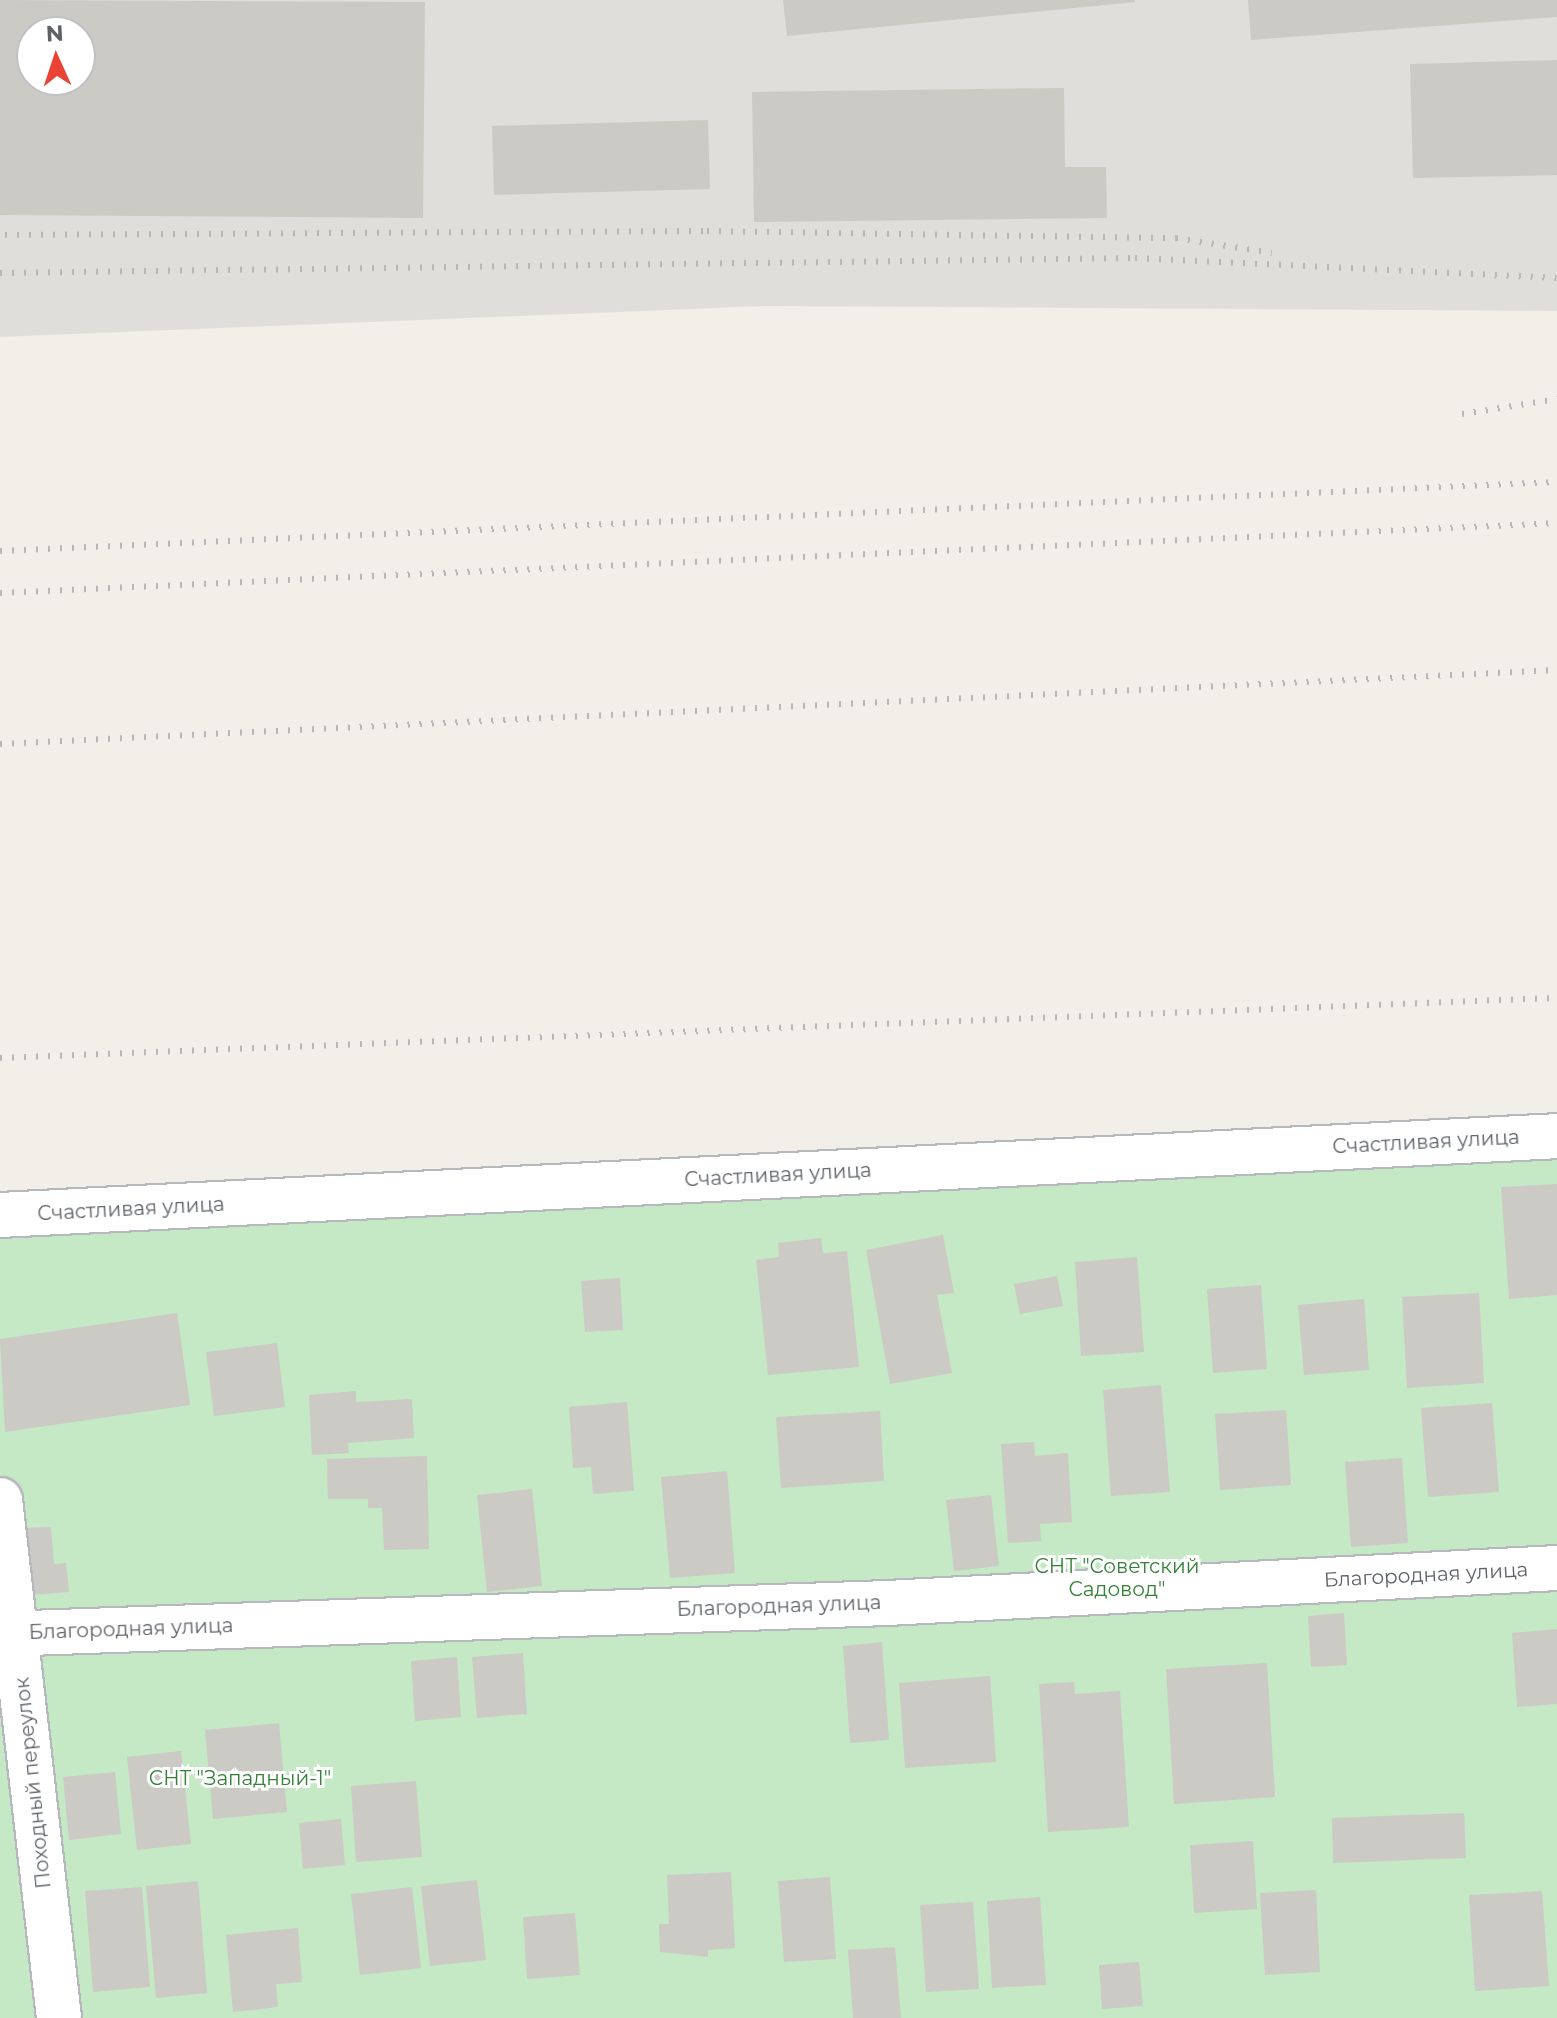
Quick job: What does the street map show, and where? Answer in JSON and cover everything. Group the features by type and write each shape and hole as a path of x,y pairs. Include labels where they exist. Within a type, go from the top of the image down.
{"street":[{"name":"Счастливая улица","path":"0,1215 1557,1136"},
{"name":"Походный переулок","path":"0,1500 8,1634 59,2018"},
{"name":"Благородная улица","path":"8,1634 887,1603 1557,1568"}],"shaded area":[{"path":"0,0 1557,0 1557,311 764,306 0,337"}],"green space":[{"name":"СНТ \"Советский Садовод\"","path":"1557,1117 1557,2018 0,2018 0,1194"}],"building":[{"path":"0,0 425,2 423,218 0,215"},
{"path":"783,0 1135,0 1135,2 787,36"},
{"path":"1248,0 1557,0 1557,17 1251,40"},
{"path":"1557,60 1557,175 1413,178 1410,64"},
{"path":"1064,88 1065,167 1106,167 1107,218 754,222 752,92"},
{"path":"708,120 710,189 494,195 492,126"},
{"path":"1557,1184 1557,1295 1509,1299 1501,1187"},
{"path":"943,1235 954,1293 937,1295 952,1373 890,1384 866,1250"},
{"path":"821,1238 823,1253 847,1251 859,1367 768,1375 756,1260 779,1257 778,1243"},
{"path":"1137,1257 1144,1352 1081,1356 1075,1262"},
{"path":"1057,1276 1063,1306 1020,1314 1014,1284"},
{"path":"620,1278 623,1330 585,1332 581,1281"},
{"path":"1261,1285 1267,1369 1213,1373 1207,1289"},
{"path":"1479,1293 1484,1383 1407,1388 1402,1297"},
{"path":"1364,1299 1369,1370 1304,1375 1298,1305"},
{"path":"177,1313 190,1405 5,1432 0,1339"},
{"path":"277,1343 285,1407 214,1416 206,1352"},
{"path":"1161,1385 1170,1492 1111,1496 1103,1390"},
{"path":"356,1391 356,1402 412,1399 414,1438 348,1443 349,1453 312,1455 309,1395"},
{"path":"627,1402 634,1491 593,1494 591,1467 573,1468 569,1407"},
{"path":"1492,1403 1499,1492 1428,1497 1421,1408"},
{"path":"1286,1410 1291,1485 1220,1490 1215,1414"},
{"path":"880,1411 884,1481 781,1488 776,1417"},
{"path":"1034,1442 1035,1456 1068,1453 1072,1522 1040,1524 1041,1541 1008,1543 1001,1444"},
{"path":"427,1456 429,1549 384,1550 382,1508 368,1508 368,1499 328,1499 327,1459"},
{"path":"1402,1458 1408,1543 1351,1547 1345,1462"},
{"path":"727,1471 735,1573 670,1578 661,1477"},
{"path":"532,1489 542,1586 487,1592 477,1495"},
{"path":"991,1495 999,1566 954,1571 946,1500"},
{"path":"51,1527 54,1564 66,1563 69,1592 28,1595 23,1528"},
{"path":"1344,1613 1347,1665 1311,1667 1308,1616"},
{"path":"1557,1629 1557,1704 1517,1707 1512,1633"},
{"path":"882,1642 889,1740 850,1743 843,1646"},
{"path":"523,1653 527,1714 477,1718 472,1657"},
{"path":"457,1657 461,1717 415,1721 411,1661"},
{"path":"1267,1663 1275,1797 1174,1804 1166,1669"},
{"path":"990,1676 996,1762 905,1768 899,1683"},
{"path":"1074,1682 1075,1694 1120,1691 1129,1827 1048,1832 1039,1684"},
{"path":"279,1723 287,1812 213,1819 205,1730"},
{"path":"181,1751 191,1844 137,1850 127,1757"},
{"path":"115,1772 121,1834 69,1840 63,1777"},
{"path":"416,1781 422,1857 356,1862 351,1786"},
{"path":"1464,1813 1466,1858 1333,1863 1332,1818"},
{"path":"341,1819 345,1865 303,1869 299,1823"},
{"path":"1253,1841 1257,1909 1194,1913 1190,1845"},
{"path":"731,1872 735,1948 708,1950 708,1957 660,1952 659,1924 669,1924 667,1875"},
{"path":"830,1877 836,1959 784,1962 778,1881"},
{"path":"477,1880 486,1960 430,1966 421,1886"},
{"path":"198,1881 207,1993 156,1998 146,1886"},
{"path":"142,1887 150,1987 93,1992 85,1891"},
{"path":"412,1887 421,1968 360,1975 351,1894"},
{"path":"1316,1890 1320,1972 1265,1975 1260,1893"},
{"path":"1542,1891 1549,1986 1475,1991 1469,1895"},
{"path":"1040,1897 1046,1985 992,1988 987,1901"},
{"path":"973,1902 979,1989 926,1992 920,1905"},
{"path":"575,1913 580,1975 527,1979 523,1917"},
{"path":"298,1928 302,1982 276,1984 278,2007 233,2012 226,1935"},
{"path":"895,1947 901,2018 853,2018 848,1950"},
{"path":"1139,1962 1143,2006 1102,2009 1099,1965"}],"railway":[{"path":"5,235 707,231 1176,238 1272,253"},
{"path":"0,273 1135,258 1557,278"},
{"path":"1462,414 1557,399"},
{"path":"0,551 1557,482"},
{"path":"0,593 1557,523"},
{"path":"0,744 1557,670"},
{"path":"0,1058 1557,998"}],"park label":[{"name":"СНТ \"Западный-1\"","path":"240,1778"}]}
